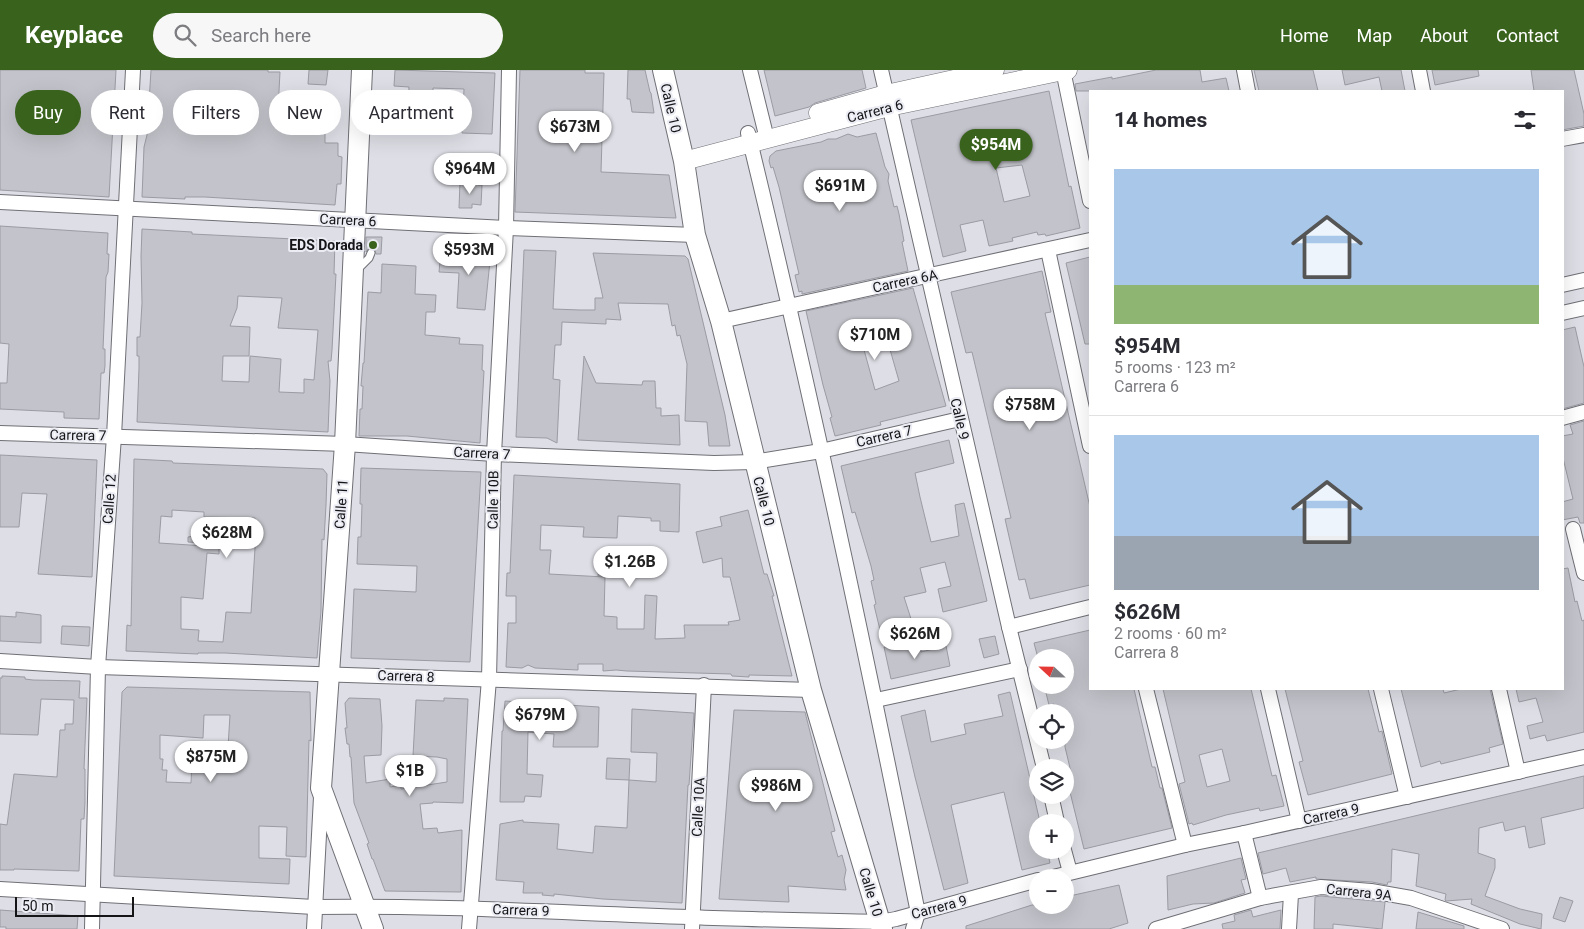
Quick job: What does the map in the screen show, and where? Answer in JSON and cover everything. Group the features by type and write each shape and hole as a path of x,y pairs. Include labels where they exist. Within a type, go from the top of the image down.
{"main road":[{"name":"Calle 11","path":"362,70 357,225 345,444 321,788 372,929"},
{"name":"Calle 10","path":"662,70 682,154 696,235 721,321 811,690 881,925"}],"street":[{"name":"Calle 12","path":"92,929 98,667 114,436 133,70"},
{"name":"Calle 10B","path":"469,929 489,679 494,454 506,228 509,70"},
{"path":"750,70 758,136 790,306 876,700 918,913 913,929"},
{"name":"Calle 9","path":"881,70 960,419 1042,759"},
{"name":"Carrera 6","path":"682,154 758,136 995,70"},
{"name":"Carrera 6","path":"887,100 1065,70"},
{"path":"1065,70 1089,196"},
{"path":"1244,70 1248,90"},
{"path":"1419,70 1423,90"},
{"path":"1564,139 1584,135"},
{"name":"Carrera 6","path":"0,202 357,225 696,235"},
{"name":"Carrera 6A","path":"721,321 1089,240"},
{"path":"1048,250 1089,441"},
{"path":"1564,285 1584,280"},
{"path":"1564,313 1584,308"},
{"path":"1564,417 1584,412"},
{"name":"Carrera 7","path":"0,433 345,444 494,454 714,463 754,462 821,451 960,419"},
{"path":"1573,529 1584,572"},
{"path":"1009,627 1089,607"},
{"name":"Carrera 8","path":"0,661 98,667 811,690"},
{"path":"876,700 1020,669"},
{"name":"Calle 10A","path":"692,923 704,686"},
{"path":"1146,690 1185,845"},
{"path":"1268,690 1300,821"},
{"path":"1382,690 1406,797"},
{"path":"1499,690 1518,772"},
{"name":"Carrera 9","path":"1074,871 1584,757"},
{"path":"314,929 321,788"},
{"path":"1244,833 1260,898"},
{"name":"Carrera 9","path":"0,889 314,907 471,908 692,923 881,925 1029,882"},
{"name":"Carrera 9A","path":"1156,929 1260,898 1321,888 1371,891 1411,898 1502,929"},
{"path":"1289,929 1291,894"}],"lane":[{"path":"353,274 369,258 371,253"}],"building":[{"path":"0,70 116,70 115,90 91,90 91,135 112,135 109,197 0,190"},
{"path":"151,70 268,70 268,72 280,72 279,90 269,90 269,135 325,135 325,143 338,143 338,156 342,157 341,184 337,184 335,205 205,197 185,197 185,199 142,197 144,147 147,135 163,135 163,90 150,90"},
{"path":"309,70 328,70 326,85 308,84"},
{"path":"395,70 495,73 492,134 472,133 472,90 433,88 433,90 409,90 409,87 394,86"},
{"path":"520,70 585,70 585,73 604,73 601,172 669,175 676,218 515,212"},
{"path":"628,70 645,70 654,113 632,112 630,99 627,99"},
{"path":"764,70 862,70 866,88 775,116"},
{"path":"1156,70 1200,70 1202,82 1226,78 1229,90 1076,91 1075,84 1112,77 1112,79"},
{"path":"1254,70 1313,70 1318,90 1259,90"},
{"path":"1342,70 1401,70 1405,90 1382,90 1379,77 1345,85"},
{"path":"1432,70 1478,70 1479,76 1435,85"},
{"path":"1531,70 1574,70 1584,114 1584,126 1564,130 1564,90 1534,90"},
{"path":"1049,91 1069,187 1071,186 1080,228 1046,236 1045,234 1038,235 1037,232 1012,238 1013,241 989,246 983,220 960,225 966,251 943,257 911,120","holes":["1022,165 1030,196 1004,202 996,168"]},
{"path":"876,133 885,167 889,174 888,181 894,207 897,206 899,214 908,271 802,294 802,291 799,292 795,275 799,274 779,187 773,167 771,168 769,161 770,156 776,151 828,139 836,139 848,134 857,137"},
{"path":"460,182 478,182 478,185 482,185 481,205 472,204 472,208 459,208"},
{"path":"0,226 108,233 107,254 109,254 106,277 103,349 105,349 105,366 104,373 101,373 99,419 64,418 64,412 0,409 0,383 7,383 9,344 0,343"},
{"path":"142,229 192,232 192,234 335,241 334,274 336,274 332,350 331,361 328,361 330,381 328,432 137,422 139,356 137,356 137,337 140,337 142,303","holes":["238,296 282,298 278,328 318,330 314,380 304,379 304,393 279,392 281,359 250,356 249,382 222,381 223,356 249,356 250,327 230,326 237,308"]},
{"name":"EDS Dorada","path":"366,237 382,237 381,254 376,254 372,248 366,252"},
{"path":"458,250 491,251 485,310 457,308 459,273 439,272 441,251 458,252"},
{"path":"524,250 556,251 553,309 595,310 595,298 603,298 593,253 685,256 688,259 725,415 730,446 709,446 707,422 685,421 687,364 680,335 677,336 675,325 672,326 668,304 618,303 621,320 606,319 606,324 562,322 561,345 555,345 553,379 560,380 557,443 547,438 516,437"},
{"path":"1089,257 1089,344 1085,344 1066,263"},
{"path":"382,264 416,266 415,294 436,295 435,312 426,312 425,335 460,338 459,344 483,345 482,370 484,371 480,443 407,436 359,436 368,292 381,293"},
{"path":"1042,271 1051,312 1045,313 1089,503 1089,585 1030,599 1025,579 1019,580 1005,519 1011,518 977,373 972,352 966,353 951,292"},
{"path":"913,288 946,406 880,422 881,425 835,436 806,311","holes":["887,339 899,381 875,390 863,346"]},
{"path":"1575,327 1584,367 1584,403 1564,408 1564,330"},
{"path":"584,356 596,383 642,385 643,381 655,381 656,408 661,408 661,416 679,415 680,445 578,440"},
{"path":"1584,421 1584,523 1580,523 1578,517 1564,520 1564,501 1573,499 1564,462 1564,436 1573,434 1570,425"},
{"path":"949,440 954,463 915,473 920,497 931,542 959,536 955,505 964,503 987,601 943,612 938,589 951,586 945,562 920,568 926,592 904,597 912,622 880,630 874,605 876,604 871,581 874,580 871,566 855,512 852,513 841,466"},
{"path":"0,455 97,460 92,577 38,574 47,494 22,493 19,527 0,527"},
{"path":"134,459 172,461 173,463 323,469 327,474 317,658 225,653 198,654 126,651 127,625 131,626","holes":["172,510 204,512 204,517 255,518 251,613 226,612 223,642 198,641 199,630 181,629 181,597 203,599 207,553 219,554 219,543 225,544 225,530 188,537 188,542 205,543 205,546 159,543 161,516 172,517"]},
{"path":"361,468 481,472 470,662 351,658 354,589 416,592 417,566 357,564 358,537 361,537"},
{"path":"514,475 680,484 679,532 660,531 660,521 651,521 651,518 618,516 617,538 583,537 584,527 541,525 540,550 551,550 549,574 605,577 604,616 617,617 617,629 644,629 645,595 657,596 655,639 685,638 684,625 729,625 728,622 740,620 730,577 723,577 722,558 703,563 696,532 722,526 720,517 748,510 764,574 767,574 774,596 772,596 792,676 749,675 749,677 732,676 731,674 603,671 603,664 578,664 578,670 535,668 528,665 522,668 506,667 508,623 516,623 516,596 506,596 507,573 510,573"},
{"path":"599,562 616,563 615,576 598,576"},
{"path":"1568,568 1575,602 1577,601 1582,621 1584,620 1584,732 1547,741 1545,735 1530,739 1527,726 1543,722 1536,698 1519,702 1516,690 1564,690 1564,569"},
{"path":"16,612 41,615 41,643 0,641 0,616 16,617"},
{"path":"62,626 90,627 89,646 61,644"},
{"path":"1089,630 1089,690 1134,690 1152,767 1155,767 1160,788 1162,788 1172,828 1084,849 1073,804 1074,759 1068,759 1065,749 1074,749 1074,704 1049,704 1046,694 1074,694 1074,649 1036,649 1034,643"},
{"path":"995,636 999,654 984,658 979,639"},
{"path":"920,644 921,652 946,646 950,666 891,679 884,647"},
{"path":"2,676 25,677 25,679 33,680 80,681 79,698 87,698 84,769 85,802 84,819 81,819 79,871 0,870 0,824 7,825 14,774 57,777 60,730 65,730 65,724 73,724 74,700 41,699 38,735 0,734 0,678"},
{"path":"127,687 310,692 311,741 309,740 306,857 286,856 287,827 259,826 259,858 290,859 289,884 114,876 122,692","holes":["204,715 230,715 228,747 198,748 197,760 192,760 191,783 166,782 167,770 162,770 163,759 160,759 160,735 203,738"]},
{"path":"1163,690 1251,690 1272,776 1276,775 1284,806 1260,811 1259,808 1193,825 1192,823 1189,824 1179,784 1185,782","holes":["1222,749 1230,781 1207,787 1199,755"]},
{"path":"1285,690 1368,690 1379,732 1382,731 1392,774 1308,795 1299,762 1303,761"},
{"path":"1401,690 1443,690 1444,693 1457,690 1490,690 1503,744 1489,748 1490,752 1441,764 1440,761 1421,767"},
{"path":"1010,692 1029,774 1029,804 1036,804 1038,814 1029,814 1029,859 1049,859 1050,863 1022,870 1004,792 951,805 968,883 944,890 901,716 925,710 931,742 966,734 964,724 1003,716 998,695"},
{"path":"349,698 380,699 382,726 381,755 364,756 366,783 390,779 390,787 401,785 401,789 447,782 447,759 413,756 416,700 444,701 444,698 468,699 463,803 433,802 420,804 423,829 437,828 438,833 462,830 461,892 385,891 372,859 367,844 369,843 354,803 351,757 345,728 347,728 345,703"},
{"path":"505,701 599,707 598,747 553,747 554,734 528,732 527,774 543,775 541,797 525,796 524,802 500,802 502,731"},
{"path":"632,709 694,713 682,903 523,893 524,882 496,880 500,824 523,820 523,822 559,824 557,849 593,853 595,826 627,828 629,780 656,782 657,753 631,752"},
{"path":"734,710 805,712 835,831 831,832 838,857 842,855 846,870 844,880 846,890 788,886 789,902 719,899"},
{"path":"607,758 630,759 629,780 606,779"},
{"path":"1584,776 1584,808 1541,818 1545,844 1529,848 1525,826 1505,831 1503,822 1479,828 1478,853 1495,859 1495,868 1485,896 1520,909 1542,914 1541,929 1520,924 1471,904 1472,899 1446,901 1446,894 1416,886 1419,854 1392,849 1391,882 1388,882 1387,885 1372,882 1316,879 1316,877 1290,882 1286,868 1263,874 1258,853"},
{"path":"1241,858 1246,879 1241,880 1245,893 1214,903 1193,904 1168,910 1167,876"},
{"path":"1119,885 1128,923 1109,929 966,929 966,926 1029,906 1029,914 1074,914 1074,895"},
{"path":"1315,897 1385,902 1382,929 1333,924 1333,929 1314,929"},
{"path":"1560,897 1573,901 1565,922 1553,918"},
{"path":"0,910 78,916 77,929 6,929 6,927 0,927"},
{"path":"1251,910 1253,917 1281,910 1280,929 1223,929 1222,924 1235,921 1234,915"},
{"path":"1418,912 1464,926 1464,929 1416,929"}],"place":[{"name":"EDS Dorada","path":"373,245"}]}
